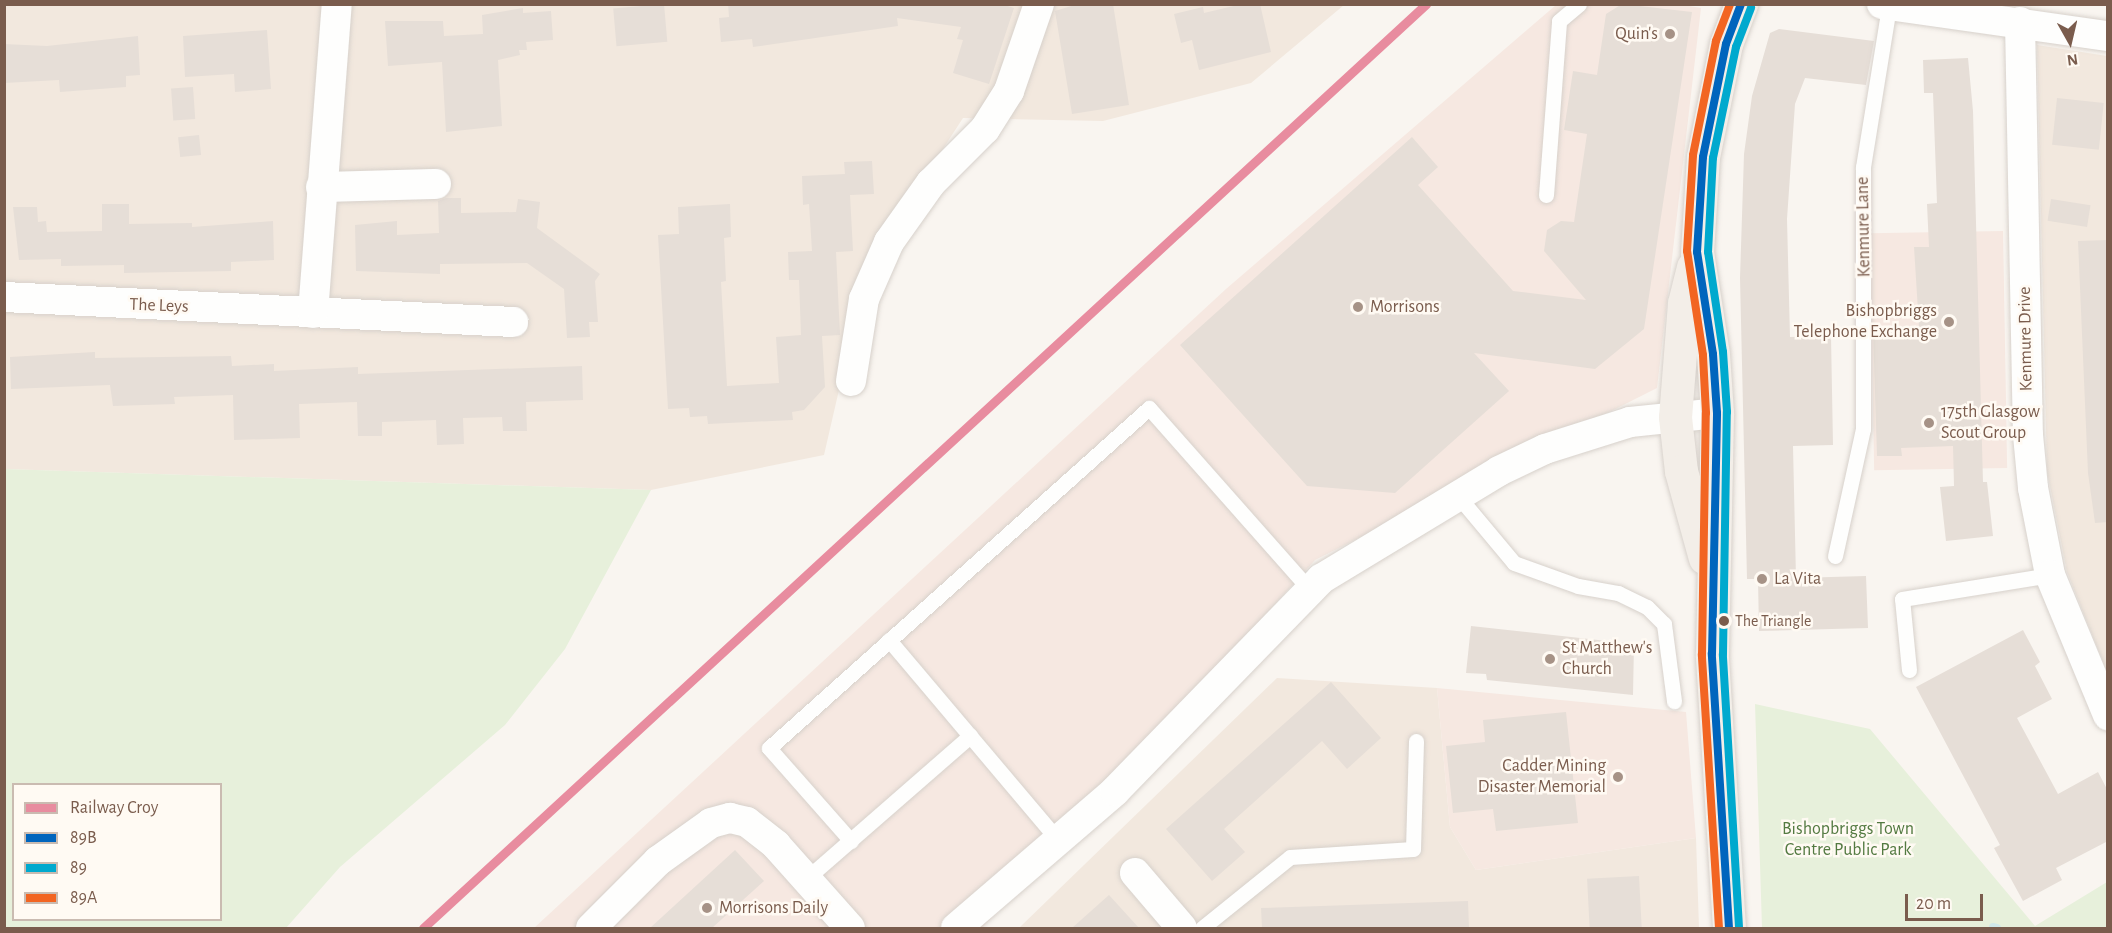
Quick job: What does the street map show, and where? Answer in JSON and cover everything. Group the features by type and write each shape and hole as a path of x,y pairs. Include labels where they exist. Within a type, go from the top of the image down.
{"main road":[{"path":"1712,583 1681,471 1675,417 1684,303 1697,249 1703,157 1729,33 1741,4"},
{"path":"1697,249 1710,330 1717,413 1712,654 1729,928"}],"street":[{"path":"313,312 337,4"},
{"path":"851,381 864,299 889,242 931,183 985,129 1009,91 1039,4"},
{"path":"1886,5 1988,12 2020,22 2108,36"},
{"name":"Kenmure Drive","path":"2020,22 2028,435 2033,488 2050,575 2108,715"},
{"path":"321,187 436,184"},
{"name":"The Leys","path":"4,297 513,322"},
{"path":"956,928 1115,791 1321,579 1499,471 1545,449 1630,422 1717,413"},
{"path":"594,927 658,861 711,823 730,818 747,822 776,845 850,928"},
{"path":"1135,873 1182,928"}],"lane":[{"path":"1546,195 1559,21 1579,4"},
{"name":"Kenmure Lane","path":"1835,556 1863,429 1863,167 1886,5"},
{"path":"851,841 769,748 1149,408 1310,590"},
{"path":"1458,496 1514,563 1578,586 1618,593 1647,607 1664,624 1674,701"},
{"path":"1908,670 1902,599 2050,575"},
{"path":"889,640 1058,840"},
{"path":"806,879 970,736"},
{"path":"1202,928 1290,857 1413,849 1416,741"}],"shaded area":[{"path":"1678,4 1701,8 1657,388 1315,560 982,928 534,928 1226,289 1556,5"},
{"path":"5,5 1344,5 1251,83 1103,121 963,118 868,264 824,455 651,490 5,469"},
{"path":"2037,45 2107,56 2107,672 2067,572 2047,471"},
{"path":"2003,231 2007,468 1874,470 1870,233"},
{"path":"1277,678 1437,688 1450,827 1476,870 1696,838 1699,928 1020,927"},
{"path":"1437,688 1686,712 1696,838 1476,870 1450,827"}],"green space":[{"path":"5,469 651,490 565,649 505,725 340,867 286,928 5,928"},
{"name":"Bishopbriggs Town Centre Public Park","path":"1755,704 1870,729 2035,926 2107,882 2107,928 1762,928"}],"building":[{"path":"664,4 667,42 617,46 613,8"},
{"path":"728,4 1001,4 1014,8 989,84 953,73 963,40 957,39 961,27 897,18 898,26 753,47 752,39 721,42 719,18 729,17"},
{"path":"1078,4 1113,4 1129,105 1072,114 1055,11"},
{"path":"1242,4 1260,4 1271,52 1199,70 1192,40 1181,43 1174,14 1203,7 1204,13"},
{"name":"Morrisons","path":"1622,4 1692,12 1644,329 1595,369 1474,353 1509,391 1395,493 1307,486 1180,345 1412,137 1438,167 1418,185 1513,291 1586,300 1544,251 1547,230 1561,221 1574,222 1587,134 1564,130 1573,71 1597,75 1606,14"},
{"path":"523,8 523,13 551,11 553,40 526,42 527,50 519,50 520,55 498,60 502,126 446,132 442,62 388,66 385,21 443,21 444,36 483,34 482,15"},
{"path":"1779,29 1874,41 1866,85 1805,78 1795,104 1787,219 1790,337 1831,336 1833,445 1793,446 1796,578 1866,576 1868,628 1759,631 1758,579 1747,579 1740,278 1744,154 1752,96 1770,33"},
{"path":"267,30 271,89 235,92 234,74 185,77 183,36"},
{"path":"138,36 140,75 126,76 126,87 60,92 59,80 4,83 4,44 47,46"},
{"path":"1968,58 1973,111 1983,482 1987,482 1993,536 1946,541 1940,487 1954,486 1953,446 1901,448 1902,456 1877,456 1873,329 1919,327 1914,247 1929,247 1927,204 1937,203 1933,93 1924,93 1923,60"},
{"path":"193,87 195,119 173,120 171,89"},
{"path":"2057,98 2104,103 2099,150 2052,145"},
{"path":"199,135 201,155 180,157 178,137"},
{"path":"872,161 874,194 850,195 853,251 836,252 840,335 822,336 825,387 804,410 792,412 793,420 708,424 707,416 690,417 689,408 668,409 658,235 679,234 678,207 730,204 731,237 724,238 726,281 721,282 727,386 779,383 776,337 801,335 799,280 789,280 788,252 812,251 809,204 803,205 802,176 845,174 844,162"},
{"path":"446,198 461,198 461,213 516,212 518,199 540,202 537,228 600,274 595,281 598,322 589,322 590,337 567,338 564,289 527,263 440,264 440,274 356,271 355,225 397,221 397,235 439,233 438,201"},
{"path":"2051,199 2091,205 2087,227 2048,221"},
{"path":"102,204 129,204 129,224 192,223 192,227 273,221 274,260 231,262 231,271 124,273 124,265 61,266 61,259 19,260 13,207 37,207 38,222 46,221 47,232 102,231"},
{"path":"2108,240 2108,522 2095,523 2088,473 2078,241"},
{"path":"95,352 95,358 231,356 232,366 274,364 274,371 358,367 358,374 582,366 583,400 526,402 527,431 503,431 502,417 463,418 464,444 437,445 436,420 382,422 382,436 358,436 357,402 299,404 300,438 234,440 233,395 174,397 175,404 113,406 110,385 11,389 10,357"},
{"name":"St Matthew's Church","path":"1471,626 1634,644 1633,695 1487,680 1486,674 1466,673"},
{"path":"2023,630 2040,662 2035,666 2052,699 2017,718 2058,794 2098,772 2108,791 2108,841 2056,868 2062,880 2023,901 1994,848 2000,845 1916,687"},
{"path":"1331,682 1381,738 1347,769 1322,741 1224,829 1245,852 1212,881 1166,829"},
{"path":"1566,712 1578,823 1496,831 1493,809 1453,813 1446,746 1485,742 1483,720"},
{"path":"735,850 764,881 712,928 650,928"},
{"path":"1639,876 1642,928 1590,928 1587,879"},
{"path":"1109,895 1139,928 1072,928"},
{"path":"1468,901 1469,928 1262,928 1261,908"}],"waterway":[{"path":"1993,927 1997,928"}],"rail line":[{"name":"Croy","path":"423,928 1426,4"}],"transit line":[{"name":"89A","path":"1719,928 1702,655 1706,413 1703,355 1687,251 1693,155 1716,41 1730,4"},
{"name":"89B","path":"1729,928 1712,654 1717,413 1713,354 1697,252 1703,157 1726,44 1741,4"},
{"name":"89","path":"1739,927 1723,654 1727,412 1723,352 1708,252 1713,158 1736,47 1751,8"}],"place":[{"name":"Quin's","path":"1670,34"},
{"name":"Morrisons","path":"1358,307"},
{"name":"Bishopbriggs Telephone Exchange","path":"1949,322"},
{"name":"175th Glasgow Scout Group","path":"1929,423"},
{"name":"La Vita","path":"1762,579"},
{"name":"The Triangle","path":"1724,621"},
{"name":"St Matthew's Church","path":"1550,659"},
{"name":"Cadder Mining Disaster Memorial","path":"1618,777"},
{"name":"Morrisons Daily","path":"707,908"}]}
